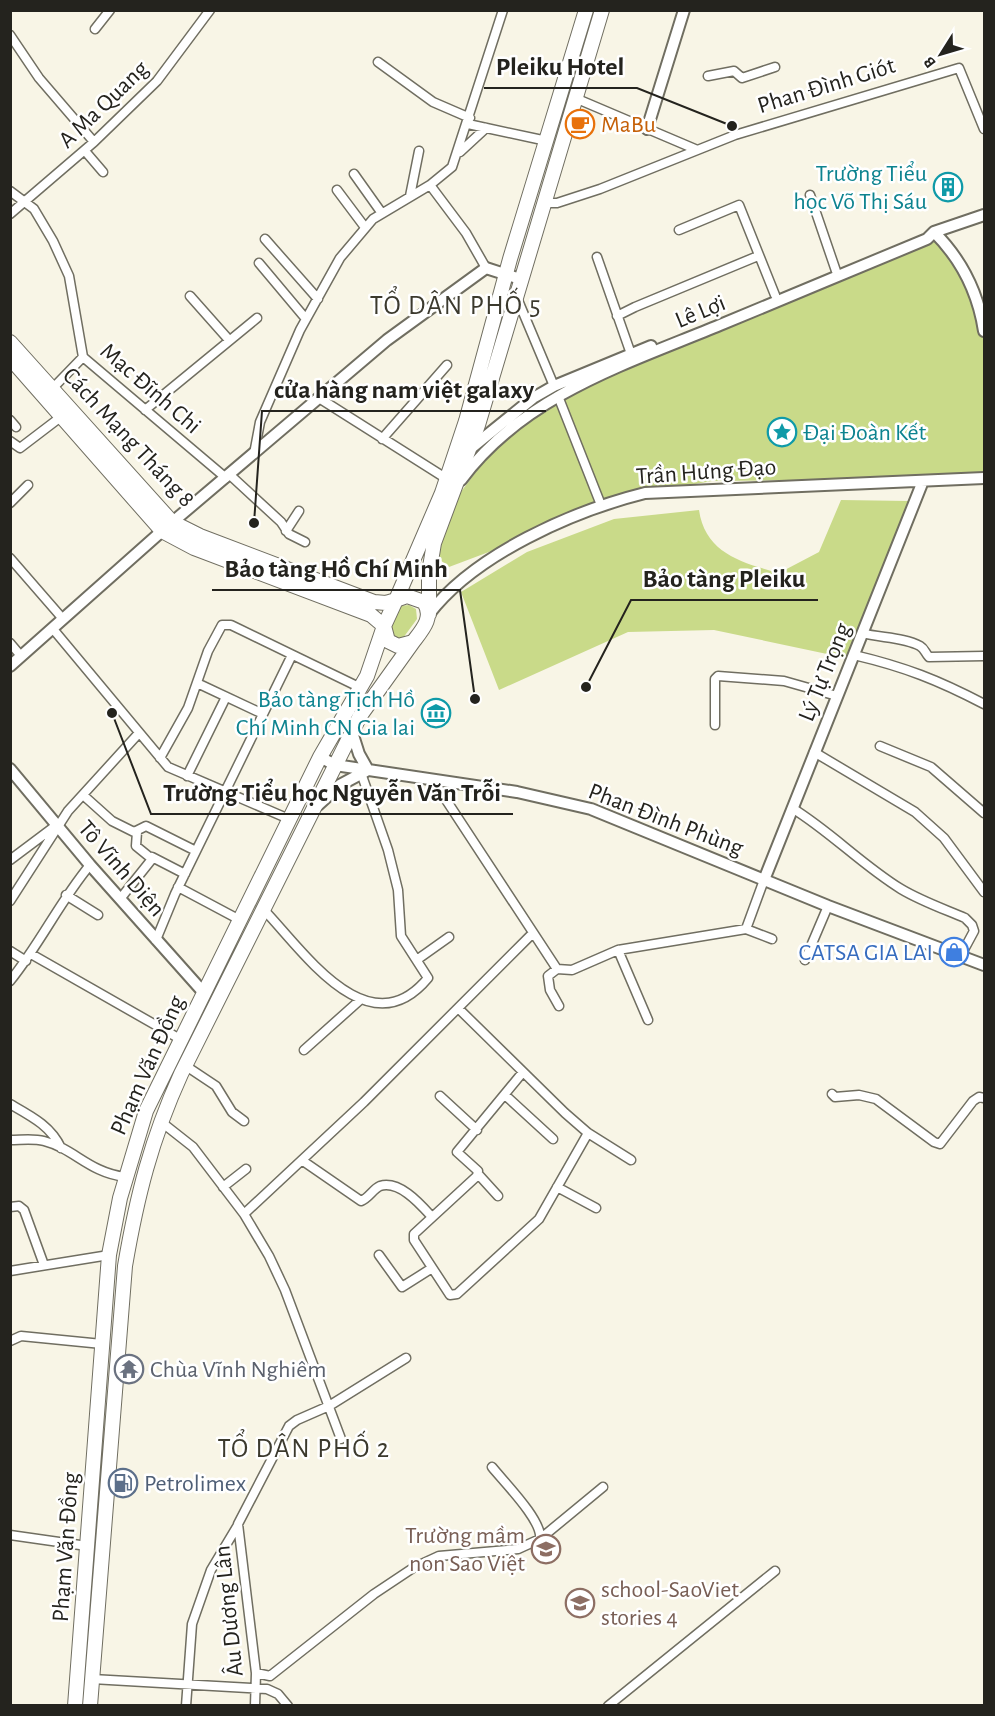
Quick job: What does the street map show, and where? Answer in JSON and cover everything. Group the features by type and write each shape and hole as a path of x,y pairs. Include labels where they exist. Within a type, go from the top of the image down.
{"main road":[{"path":"586,10 547,141 514,282 478,425 467,451 451,477 384,626 386,636 393,645 403,647 413,642 425,626 429,614 430,559 451,477 514,282 543,203 602,10"},
{"name":"Cách Mạng Tháng 8","path":"10,342 167,526 200,536 374,602 386,603 396,600"},
{"name":"Cách Mạng Tháng 8","path":"10,358 62,417 167,526 194,548 375,616 384,626"},
{"path":"451,477 467,451"},
{"path":"396,600 407,596 419,598 427,607 429,614"},
{"name":"Phạm Văn Đồng","path":"75,1706 109,1255 125,1177 146,1112 180,1039 320,757 361,688 377,654 384,626"},
{"name":"Phạm Văn Đồng","path":"90,1706 125,1266 135,1204 160,1121 352,732 381,685 413,642"},
{"path":"204,993 219,1001"},
{"path":"92,1484 107,1487"}],"street":[{"path":"94,29 110,10"},
{"name":"A Ma Quang","path":"10,214 85,151 158,81 210,10"},
{"path":"254,454 260,422 306,319 337,263 364,226 381,212 449,172 469,121 503,10"},
{"path":"647,129 684,10"},
{"path":"10,35 39,78 94,142"},
{"path":"378,62 434,102 469,121 486,128 547,141"},
{"path":"708,76 734,71 742,78 775,67"},
{"name":"Phan Đình Giót","path":"543,203 557,203 600,189 695,149 959,68 984,129"},
{"path":"575,98 695,149"},
{"path":"457,154 486,128"},
{"path":"85,151 103,172"},
{"path":"410,196 419,151"},
{"path":"354,174 381,212"},
{"path":"430,185 466,233 486,268 514,282 601,504"},
{"path":"337,190 364,226"},
{"name":"Mạc Đĩnh Chi","path":"10,191 34,209 69,276 83,357 228,476 280,522 286,531 305,542"},
{"path":"810,195 836,271"},
{"path":"679,230 739,205 777,298"},
{"name":"Lê Lợi","path":"451,477 556,391 777,298 927,239 934,232 984,215"},
{"path":"467,451 520,407 631,354 777,298 924,233 934,232 955,255 968,275 976,295 984,331"},
{"path":"265,239 318,299"},
{"path":"617,316 758,256"},
{"path":"597,257 631,354"},
{"path":"260,264 306,319"},
{"path":"10,666 167,526 387,340 486,268"},
{"path":"190,296 229,340"},
{"path":"145,410 257,318"},
{"path":"52,389 83,357"},
{"path":"382,438 447,365"},
{"path":"319,398 382,438 451,477"},
{"path":"10,441 20,448 62,417"},
{"name":"Trần Hưng Đạo","path":"429,614 443,595 479,568 522,542 601,504 645,493 984,478"},
{"name":"Lý Tự Trọng","path":"764,880 923,481"},
{"path":"10,503 28,485"},
{"path":"286,531 299,511"},
{"path":"10,558 63,619"},
{"path":"160,758 188,708 208,651 222,625 231,625 291,657 361,688"},
{"path":"53,629 168,767 289,819"},
{"path":"862,633 912,643 932,657 984,656"},
{"path":"10,643 21,656"},
{"path":"854,655 895,665 944,682 984,704"},
{"path":"156,940 178,887 291,657"},
{"path":"714,725 715,679 718,676 784,681 837,696"},
{"path":"197,683 263,714"},
{"path":"187,776 226,697"},
{"path":"265,911 304,957 339,986 360,999 386,1005 413,992 428,978 418,959 401,936 398,890 352,732"},
{"path":"10,901 57,826 140,733"},
{"path":"880,746 931,767 984,813"},
{"path":"814,752 915,812 944,838 984,892"},
{"name":"Phan Đình Phùng","path":"320,757 335,765 362,771 517,792 591,809 828,906 984,965"},
{"name":"Tô Vĩnh Diện","path":"10,769 90,865 204,993"},
{"path":"326,784 362,771"},
{"path":"312,812 340,785 362,771"},
{"path":"433,780 557,969"},
{"path":"83,795 112,821 137,832"},
{"path":"792,808 818,824 861,860 901,889 972,924 974,931 960,957"},
{"path":"10,860 57,826"},
{"path":"137,832 146,826 196,851"},
{"path":"137,832 136,846 185,874"},
{"path":"120,898 152,857"},
{"path":"10,981 28,957 66,895 90,865"},
{"path":"746,929 764,880"},
{"path":"178,887 240,920"},
{"path":"66,895 98,915"},
{"path":"805,960 828,906"},
{"path":"559,1006 548,982 548,976 557,969 572,970 618,950 746,929 772,939"},
{"path":"244,1214 303,1161 459,1009 532,934"},
{"path":"418,959 449,937"},
{"path":"618,950 648,1020"},
{"path":"10,951 28,957 180,1039"},
{"path":"304,1050 360,999"},
{"path":"459,1009 588,1133 632,1160"},
{"path":"186,1066 216,1086 232,1112 244,1121"},
{"path":"498,1196 457,1152 523,1072"},
{"path":"832,1094 835,1097 859,1095 876,1099 934,1142 940,1144 973,1101 979,1097 984,1098"},
{"path":"505,1095 553,1139"},
{"path":"440,1096 477,1130"},
{"path":"10,1104 47,1127 55,1135 61,1148"},
{"path":"160,1121 193,1147 244,1214 270,1257 285,1290 341,1439"},
{"path":"478,1173 413,1237 450,1295 455,1295 539,1219 588,1133"},
{"path":"10,1140 37,1140 61,1148 100,1172 125,1177"},
{"path":"303,1161 361,1201 380,1186 393,1187 415,1199 432,1217"},
{"path":"224,1187 246,1169"},
{"path":"557,1186 596,1208"},
{"path":"10,1207 19,1206 24,1210 44,1265"},
{"path":"10,1271 109,1255"},
{"path":"378,1255 402,1287 432,1268"},
{"path":"10,1341 21,1336 102,1344"},
{"name":"Âu Dương Lân","path":"255,1706 256,1673 238,1524 285,1432 297,1420 329,1406 406,1358"},
{"path":"492,1467 540,1529 540,1539"},
{"path":"256,1673 270,1676 374,1594 413,1568 439,1556 518,1549 540,1539 603,1487"},
{"path":"186,1706 192,1624 212,1570 238,1524"},
{"path":"10,1536 87,1546"},
{"path":"608,1706 775,1570"},
{"path":"92,1679 267,1689 278,1694 288,1706"}],"green space":[{"name":"Đại Đoàn Kết","path":"934,232 955,255 981,312 984,342 984,478 712,481 645,493 449,567 439,559 436,546 454,501 494,448 558,396"},
{"path":"841,500 909,501 846,658 714,630 628,632 499,690 461,592 527,552 614,519 699,510 709,537 727,554 779,573 819,552"},
{"path":"409,605 416,609 417,619 403,638 397,640 388,633 400,606"}],"place":[{"name":"MaBu","path":"580,124"},
{"name":"Pleiku Hotel","path":"732,126"},
{"name":"Trường Tiểu học Võ Thị Sáu","path":"948,187"},
{"name":"Đại Đoàn Kết","path":"782,432"},
{"name":"cửa hàng nam việt galaxy","path":"254,523"},
{"name":"Bảo tàng Pleiku","path":"586,687"},
{"name":"Bảo tàng Hồ Chí Minh","path":"475,699"},
{"name":"Trường Tiểu học Nguyễn Văn Trỗi","path":"112,713"},
{"name":"Bảo tàng Tịch Hồ Chí Minh CN Gia lai","path":"436,713"},
{"name":"CATSA GIA LAI","path":"954,952"},
{"name":"Chùa Vĩnh Nghiêm","path":"129,1369"},
{"name":"Petrolimex","path":"123,1483"},
{"name":"Trường mầm non Sao Việt","path":"546,1549"},
{"name":"school-SaoViet stories 4","path":"580,1603"}],"district":[{"name":"TỔ DÂN PHỐ 5","path":"456,305"},
{"name":"TỔ DÂN PHỐ 2","path":"304,1448"}]}
